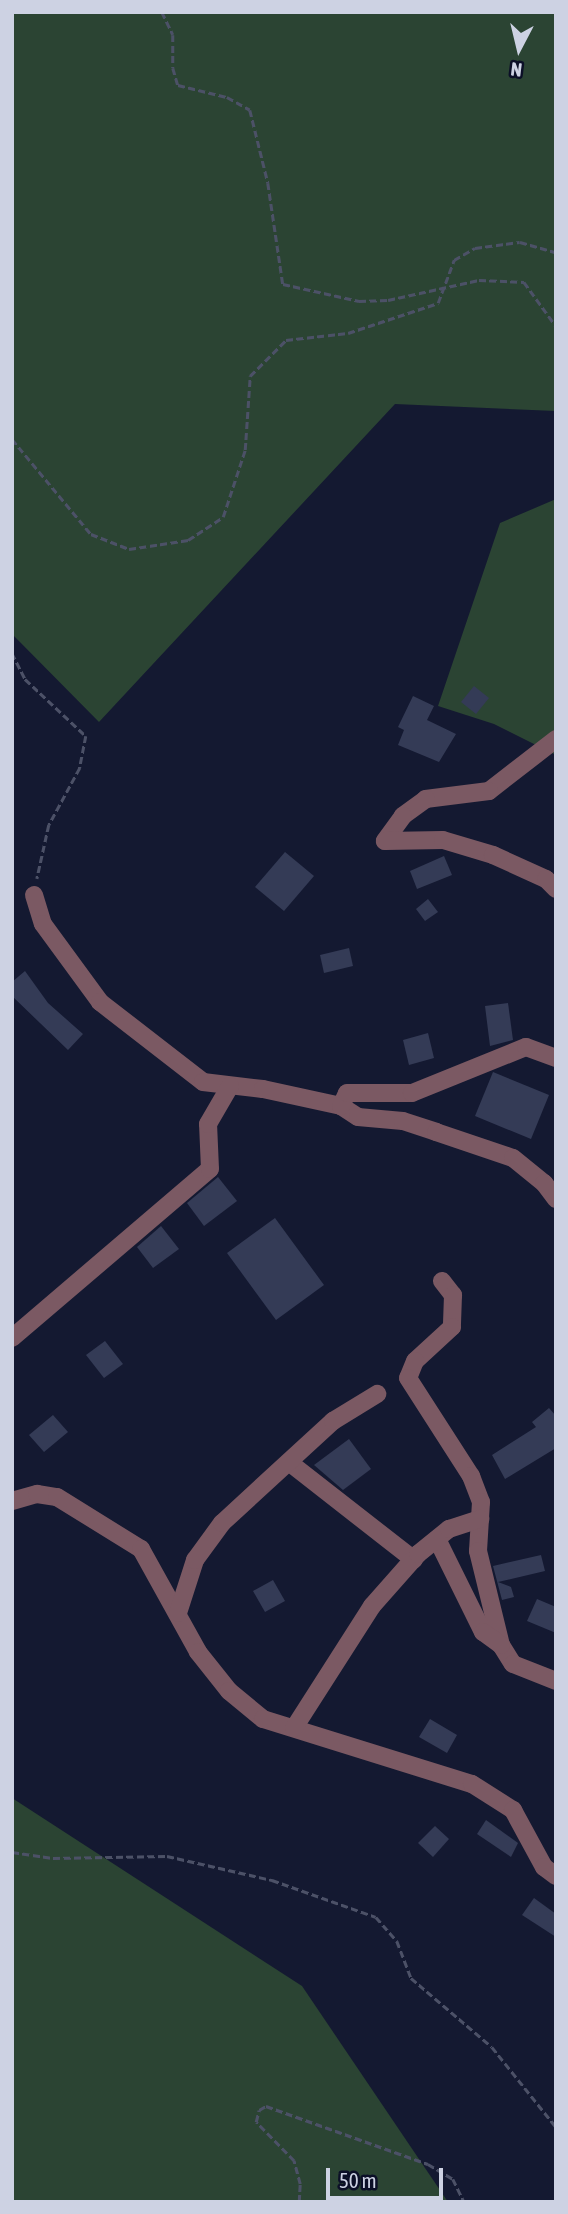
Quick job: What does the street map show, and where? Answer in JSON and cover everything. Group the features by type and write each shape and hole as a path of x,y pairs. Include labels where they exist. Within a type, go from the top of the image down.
{"street":[{"path":"556,740 489,791 426,799 402,816 385,841 443,840 493,855 545,879 556,889"},
{"path":"34,895 43,924 100,1002 203,1082 341,1106 358,1117 402,1121 513,1158 544,1182 556,1199"},
{"path":"341,1106 347,1093 412,1093 526,1047 556,1058"},
{"path":"12,1338 210,1169 208,1124 230,1086"},
{"path":"442,1281 453,1295 452,1327 415,1361 408,1378 426,1413 471,1476 481,1502 478,1551 501,1645 513,1664 556,1681"},
{"path":"178,1613 195,1560 222,1522 290,1463 333,1421 377,1394"},
{"path":"290,1463 414,1560"},
{"path":"12,1501 37,1494 57,1497 141,1549 198,1652 229,1691 264,1719 472,1784 513,1811 544,1867 556,1876"},
{"path":"294,1728 372,1606 414,1560 449,1529 480,1519"},
{"path":"437,1539 483,1632 501,1645"}],"path":[{"path":"162,12 173,35 173,68 178,85 228,97 250,110 268,184 283,284 359,301 388,300 480,280 524,282 556,326"},
{"path":"12,439 91,534 130,549 188,540 223,517 245,450 250,376 286,340 348,333 414,315 438,303 454,260 474,248 520,242 556,252"},
{"path":"12,653 25,679 86,736 80,768 49,825 34,895"},
{"path":"12,1852 53,1858 167,1856 272,1880 376,1917 397,1941 411,1978 492,2047 556,2127"},
{"path":"299,2202 294,2161 256,2122 259,2110 266,2106 428,2164 453,2179 464,2202"}],"green space":[{"path":"12,12 556,12 556,411 395,404 99,722 12,634"},
{"path":"556,499 556,755 494,724 438,706 500,523"},
{"path":"12,1798 302,1986 448,2202 12,2202"}],"building":[{"path":"474,686 489,698 476,714 461,702"},
{"path":"413,696 434,706 427,720 456,734 439,762 398,745 404,730 398,727"},
{"path":"285,852 314,876 284,911 255,887"},
{"path":"444,856 452,875 417,889 410,871"},
{"path":"428,899 438,912 425,921 416,909"},
{"path":"349,948 353,966 324,973 320,955"},
{"path":"25,971 48,1003 83,1034 68,1050 12,996 12,982"},
{"path":"508,1003 513,1040 490,1046 485,1006"},
{"path":"428,1033 434,1058 409,1065 403,1040"},
{"path":"493,1072 549,1095 531,1139 475,1116"},
{"path":"218,1177 237,1201 204,1226 187,1203"},
{"path":"275,1218 324,1285 276,1320 227,1253"},
{"path":"161,1226 179,1249 153,1268 137,1247"},
{"path":"105,1341 123,1364 104,1378 86,1355"},
{"path":"549,1408 556,1416 556,1448 505,1479 492,1455 536,1427 532,1422"},
{"path":"53,1415 68,1432 44,1452 29,1435"},
{"path":"349,1439 371,1469 343,1490 314,1465"},
{"path":"541,1555 545,1571 498,1582 511,1587 514,1597 502,1600 493,1566"},
{"path":"273,1580 285,1601 265,1612 253,1591"},
{"path":"537,1599 556,1607 556,1633 527,1621"},
{"path":"430,1719 457,1735 447,1753 419,1737"},
{"path":"486,1820 518,1843 511,1857 477,1834"},
{"path":"435,1826 449,1839 433,1857 418,1843"},
{"path":"534,1898 556,1914 556,1937 522,1915"}]}
